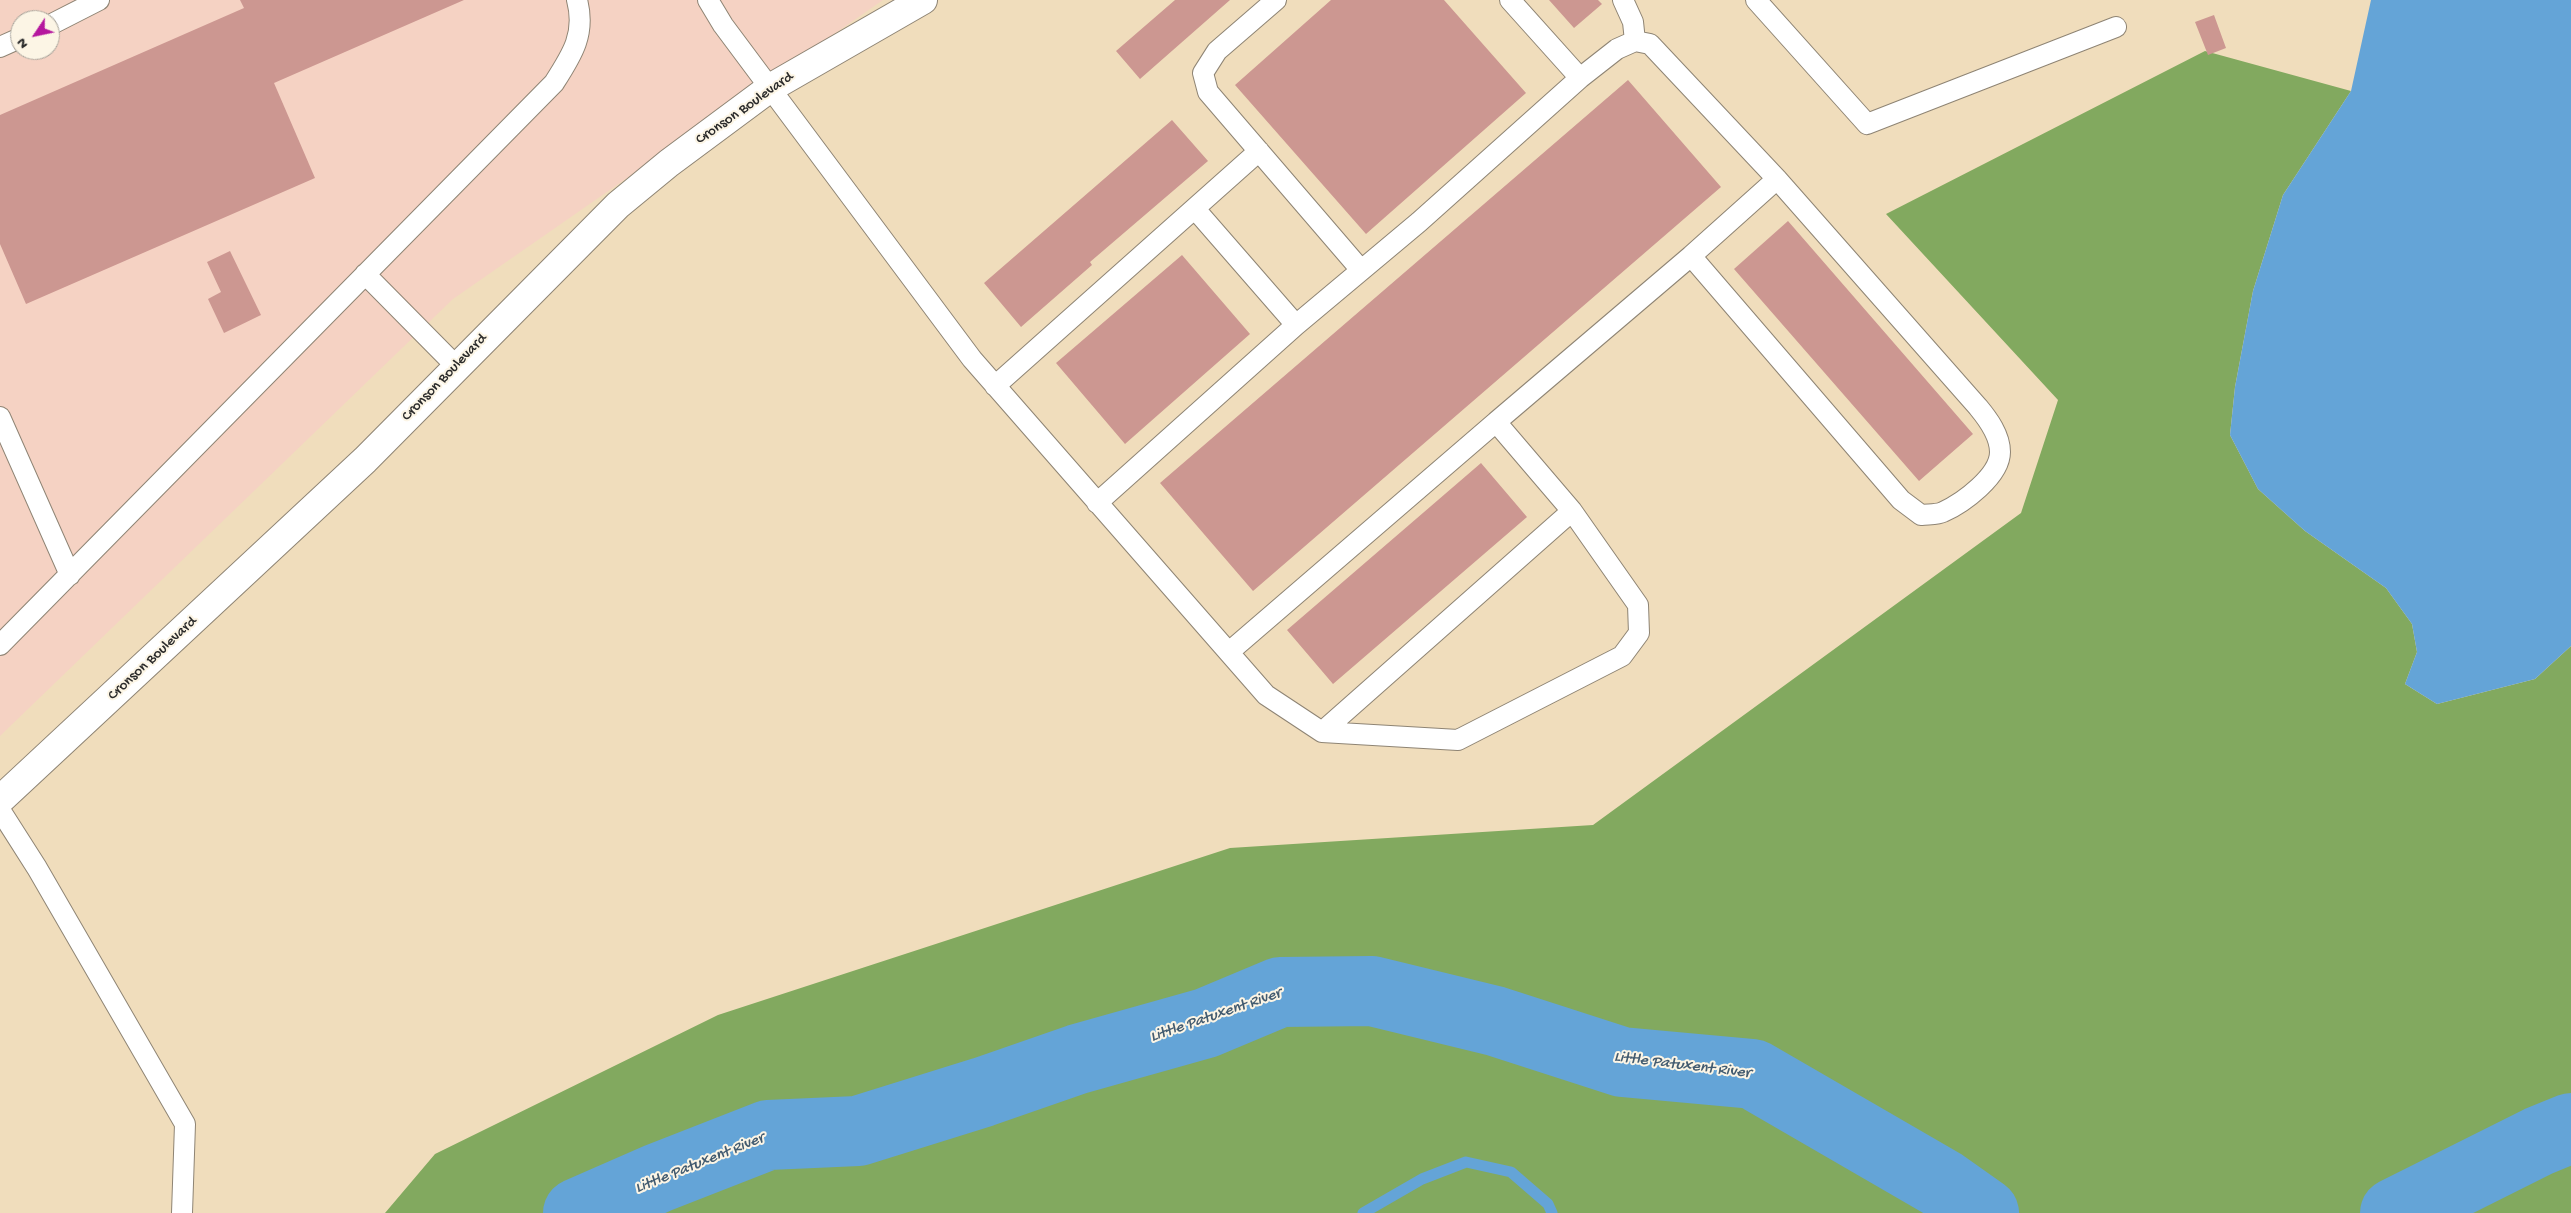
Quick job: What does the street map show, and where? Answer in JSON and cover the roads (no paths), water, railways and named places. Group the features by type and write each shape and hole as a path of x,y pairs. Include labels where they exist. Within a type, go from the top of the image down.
{"street":[{"name":"Cronson Boulevard","path":"0,800 365,460 456,366 618,205 668,163 770,88 923,0"}],"lane":[{"path":"60,20 99,0"},
{"path":"0,645 554,83 578,39 581,17 577,0"},
{"path":"708,0 723,25 972,359 1266,695 1322,732 1458,740 1622,656 1639,633 1638,605 1572,511 1496,422"},
{"path":"1276,0 1217,51 1203,73 1208,92 1361,270"},
{"path":"1510,0 1580,78"},
{"path":"1623,0 1633,22 1635,41"},
{"path":"1756,0 1867,124 2116,27"},
{"path":"1097,503 1296,325 1420,222 1580,78 1617,49 1635,41 1650,44 1777,179 1978,407 1993,427 2000,452 1992,474 1964,500 1941,513 1920,515 1901,500 1691,256"},
{"path":"995,386 1259,151"},
{"path":"1229,652 1691,256 1777,179"},
{"path":"1195,209 1296,325"},
{"path":"365,274 456,366"},
{"path":"0,417 70,575"},
{"path":"1322,732 1572,511"},
{"path":"0,810 37,868 185,1124 182,1213"}],"water":[{"path":"2371,0 2571,0 2571,646 2535,679 2437,704 2405,684 2417,652 2412,624 2386,588 2305,531 2258,489 2230,435 2235,387 2253,291 2283,195 2351,91"}],"waterway":[{"name":"Little Patuxent River","path":"578,1213 658,1178 768,1135 858,1131 983,1092 1078,1059 1206,1023 1280,992 1372,991 1495,1021 1622,1062 1753,1074 1943,1184 1984,1213"},
{"name":"Little Patuxent River","path":"2395,1213 2539,1141 2571,1128"},
{"path":"1363,1213 1422,1179 1466,1162 1511,1172 1548,1204 1552,1213"}]}
